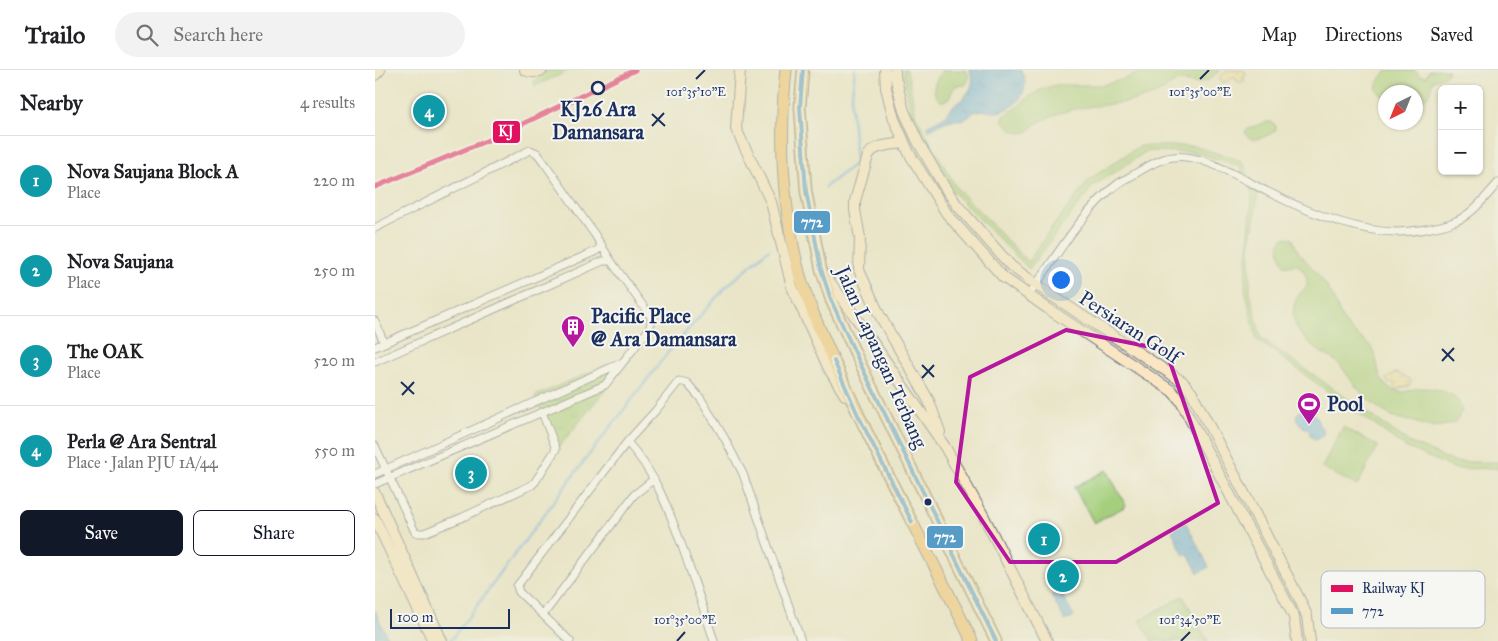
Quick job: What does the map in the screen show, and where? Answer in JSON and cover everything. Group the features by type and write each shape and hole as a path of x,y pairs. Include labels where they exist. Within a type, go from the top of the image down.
{"main road":[{"path":"786,70 782,108 783,172 793,245 811,308 858,415 972,641"},
{"name":"Jalan Lapangan Terbang","path":"803,70 800,107 806,191 821,269 831,300 996,641"}],"street":[{"path":"375,75 380,70"},
{"path":"525,70 532,73 542,70"},
{"path":"740,70 736,129 771,202 792,287 805,319 829,369 858,415"},
{"name":"Persiaran Golf","path":"885,70 886,88 894,119 912,159 947,214 1003,277 1172,391 1180,400 1286,601 1294,618 1297,641"},
{"name":"Persiaran Golf","path":"895,70 904,111 925,154 957,205 1011,266 1036,285 1183,382 1192,393 1300,600 1307,616 1311,641"},
{"path":"904,143 877,147 870,151 868,156 855,201 860,238 859,270 879,314 929,401 945,447"},
{"path":"375,228 530,150 537,153 546,165 651,317 649,329 605,384 375,484"},
{"path":"912,159 925,154"},
{"path":"1029,295 1094,206 1118,184 1151,164 1173,156 1196,159 1228,171 1268,192 1345,224 1370,230 1398,232 1434,228 1458,221 1478,205 1498,183"},
{"path":"375,347 595,252 601,244"},
{"path":"375,362 603,261 611,261"},
{"path":"821,269 945,447 983,515 1047,641"},
{"path":"375,321 384,343"},
{"path":"375,474 623,362"},
{"path":"570,641 519,592 517,586 627,442 679,382 683,381 701,399 725,438 743,474 801,641"},
{"path":"375,446 415,532 423,533 461,518 535,482 556,449 542,412"},
{"path":"627,442 640,455 666,502 699,592 714,641"},
{"path":"543,615 634,495 654,480"},
{"path":"375,493 436,637"},
{"path":"375,519 436,637"}],"highlighted area":[{"path":"1066,330 1166,350 1218,503 1116,562 1010,562 956,482 970,377"}],"green space":[{"path":"547,70 570,70 535,86 534,81"},
{"path":"903,70 907,70 916,116 956,187 1028,262 1090,179 1139,146 1194,146 1242,161 1258,194 1250,247 1250,292 1261,338 1409,442 1454,462 1498,462 1498,468 1456,469 1405,447 1257,340 1245,289 1252,193 1240,166 1194,152 1147,151 1093,186 1029,269 953,192 911,116"},
{"path":"943,70 965,70 968,74 968,81 965,85 955,86 949,98 941,101 934,90"},
{"path":"1146,70 1221,70 1207,81 1195,83 1174,82 1163,91 1148,97 1059,113 1037,123 1027,132 1020,133 1012,130 1003,121 1003,117 1042,89 1056,85 1102,85 1125,79"},
{"path":"1387,70 1416,71 1420,76 1426,77 1429,70 1449,70 1444,76 1432,81 1429,95 1424,99 1423,85 1378,85 1378,91 1377,84"},
{"path":"1266,122 1271,122 1276,126 1275,131 1254,139 1247,136 1245,131"},
{"path":"1286,237 1292,238 1298,251 1324,282 1348,327 1371,347 1385,384 1398,392 1424,388 1449,394 1458,401 1462,410 1456,422 1444,426 1429,426 1397,418 1386,413 1355,386 1339,364 1306,340 1296,326 1293,310 1300,294 1307,286 1307,279 1303,271 1296,264 1284,265 1279,246 1280,242"},
{"path":"635,353 558,448 535,396"},
{"path":"1343,427 1378,446 1357,486 1322,467"},
{"path":"1107,470 1126,506 1094,523 1074,487"},
{"path":"1183,596 1208,641 1152,641 1140,620"}],"sand":[{"path":"1227,70 1244,70 1246,74 1244,81 1240,83 1233,77 1227,82 1221,82 1219,77"},
{"path":"1394,373 1410,379 1411,383 1398,390 1395,389 1394,383 1389,384 1386,379"}],"water":[{"path":"969,70 1021,70 1025,85 1023,93 1015,104 1001,111 977,111 964,120 947,121 928,130 927,125 942,118 969,91 972,76"},
{"name":"Pool","path":"1305,410 1310,411 1316,416 1319,425 1324,431 1323,435 1316,440 1311,437 1309,430 1297,420 1297,414"},
{"path":"1186,523 1209,567 1198,573 1188,554 1184,556 1172,531"},
{"path":"1060,591 1074,616 1065,621 1051,595"},
{"path":"375,610 389,641 375,641"}],"waterway":[{"path":"825,187 856,163 851,103 855,70"},
{"path":"450,641 575,473 670,350 725,288 769,249"}],"rail line":[{"name":"KJ","path":"375,187 493,138 635,70"}],"transit line":[{"name":"772","path":"803,70 800,107 806,191 821,269 831,300 996,641"},
{"name":"772","path":"834,361 858,415 912,522"}],"place":[{"name":"KJ26 Ara Damansara","path":"598,88"},
{"name":"Perla @ Ara Sentral","path":"429,111"},
{"name":"Pacific Place @ Ara Damansara","path":"573,348"},
{"name":"Pool","path":"1309,425"},
{"name":"The OAK","path":"471,473"},
{"name":"Nova Saujana Block A","path":"1044,539"},
{"name":"Nova Saujana","path":"1063,576"}]}
